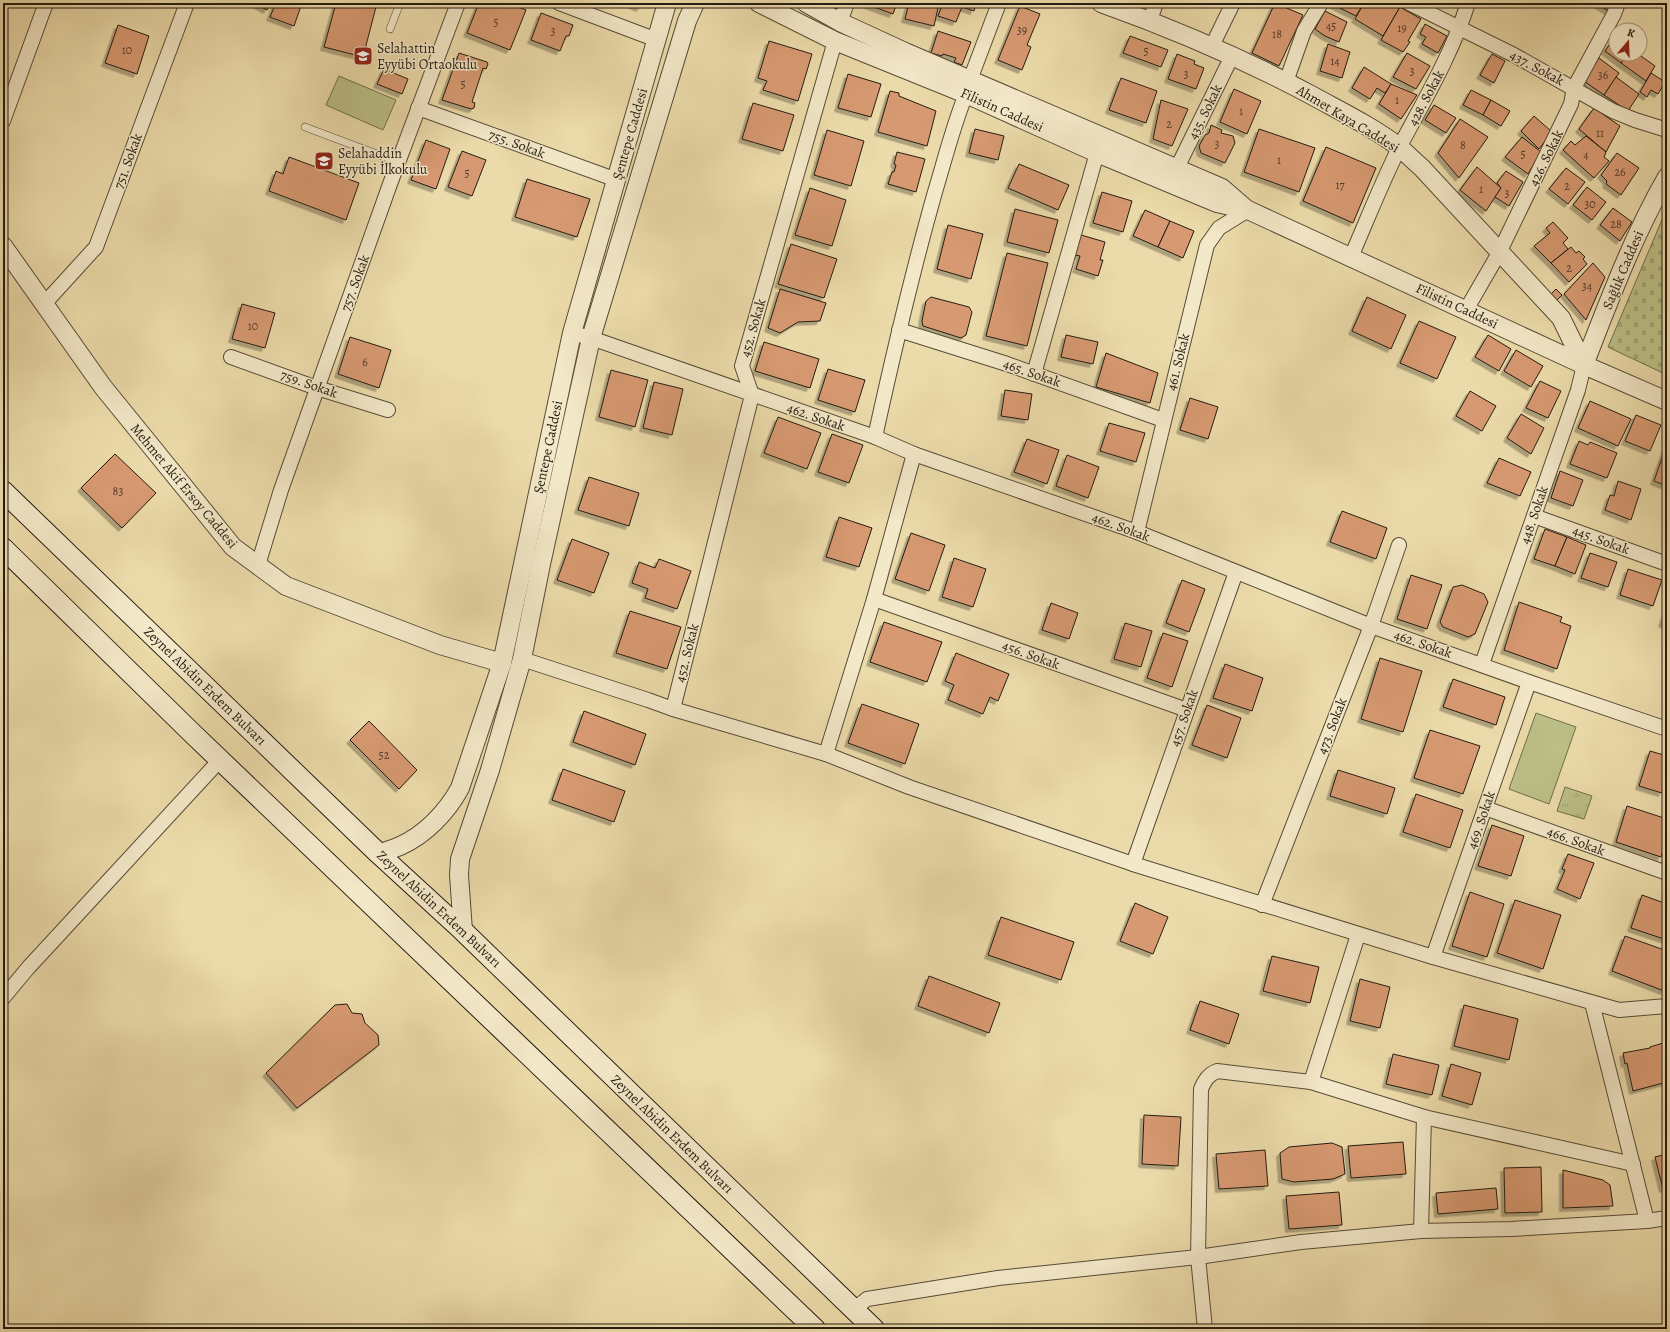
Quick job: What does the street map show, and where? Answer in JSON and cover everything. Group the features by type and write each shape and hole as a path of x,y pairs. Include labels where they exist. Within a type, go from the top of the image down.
{"main road":[{"name":"Zeynel Abidin Erdem Bulvarı","path":"3,491 379,854 463,931 874,1329"},
{"path":"3,548 220,760 815,1329"}],"street":[{"path":"3,120 46,3"},
{"name":"751. Sokak","path":"44,304 96,247 187,3"},
{"name":"757. Sokak","path":"258,565 281,490 317,388 398,162 458,3"},
{"path":"559,3 657,40"},
{"name":"Şentepe Caddesi","path":"379,854 412,840 439,817 453,802 460,788 502,663 572,333 667,3"},
{"path":"463,931 459,875 460,859 490,770 522,660 541,564 591,338 687,21 695,3"},
{"name":"Filistin Caddesi","path":"760,3 835,41 968,87 1178,168 1222,188 1248,210"},
{"name":"Filistin Caddesi","path":"806,3 840,22 1097,153 1217,203 1248,210 1584,365 1667,401"},
{"path":"840,22 847,3"},
{"path":"875,437 899,330 925,228 958,114 999,3"},
{"name":"Ahmet Kaya Caddesi","path":"1101,3 1150,20 1212,46 1286,82 1350,116 1399,148 1427,174 1561,318 1584,365"},
{"path":"1150,20 1156,3"},
{"path":"1212,46 1233,3"},
{"path":"1286,82 1304,31 1322,3"},
{"name":"437. Sokak","path":"1409,3 1460,30 1514,55 1613,111 1667,130"},
{"name":"428. Sokak","path":"1351,257 1399,148 1443,66 1460,30 1468,3"},
{"name":"426. Sokak","path":"1466,310 1499,253 1572,104 1574,88 1614,14 1618,3"},
{"name":"452. Sokak","path":"673,710 752,395 742,366 835,41"},
{"name":"435. Sokak","path":"1178,168 1232,56"},
{"name":"755. Sokak","path":"418,108 617,180"},
{"path":"1034,374 1097,153"},
{"name":"Sağlık Caddesi","path":"1584,365 1650,206 1667,178"},
{"name":"461. Sokak","path":"1138,532 1206,246 1219,228 1248,210"},
{"name":"Mehmet Akif Ersoy Caddesi","path":"3,246 103,387 233,547 286,586 440,645 502,663"},
{"name":"465. Sokak","path":"899,330 1034,374 1164,420"},
{"name":"462. Sokak","path":"572,333 591,338 875,437 914,454 1138,532 1371,626 1667,729"},
{"name":"759. Sokak","path":"231,357 317,388 388,410"},
{"name":"448. Sokak","path":"1482,664 1578,390 1584,365"},
{"path":"826,754 874,599 914,454"},
{"name":"445. Sokak","path":"1534,516 1667,564"},
{"name":"473. Sokak","path":"1262,905 1371,626 1399,546"},
{"name":"457. Sokak","path":"1132,864 1236,572"},
{"name":"456. Sokak","path":"874,599 1188,710"},
{"path":"522,660 648,700 673,710 826,754 909,786 1132,864 1358,935 1618,1010 1667,1006"},
{"name":"469. Sokak","path":"1432,957 1529,682"},
{"path":"3,998 28,968 220,760"},
{"name":"466. Sokak","path":"1485,808 1667,873"},
{"path":"1312,1082 1358,935"},
{"path":"1592,1003 1647,1221"},
{"path":"1205,1329 1198,1257 1201,1089 1204,1080 1209,1074 1217,1071 1312,1082 1424,1117 1633,1164"},
{"path":"1421,1231 1424,1117"},
{"path":"853,1310 867,1299 998,1278 1198,1257 1301,1242 1421,1231 1511,1229 1647,1221 1667,1218"}],"lane":[{"path":"390,29 400,3"},
{"path":"305,127 398,162"}],"green space":[{"path":"339,76 396,100 383,130 326,105"},
{"path":"1667,208 1667,375 1608,347"},
{"path":"1536,713 1576,727 1549,804 1509,789"},
{"path":"1565,787 1592,796 1584,819 1557,811"}],"building":[{"path":"254,3 271,3 267,10"},
{"path":"276,3 302,3 294,26 270,17"},
{"path":"336,3 377,3 363,57 324,47"},
{"path":"479,3 508,3 526,10 510,50 467,33"},
{"path":"628,3 642,3 640,8"},
{"path":"863,3 897,3 893,14"},
{"path":"909,3 939,3 934,26 905,19"},
{"path":"943,3 976,3 974,11 962,7 956,22 938,16"},
{"path":"1275,3 1303,15 1279,66 1252,53"},
{"path":"1330,3 1364,3 1356,16"},
{"path":"1364,3 1393,3 1400,7 1383,36 1355,19"},
{"path":"1595,3 1614,3 1610,12"},
{"path":"1020,6 1040,14 1027,45 1031,47 1022,70 998,60"},
{"path":"1400,7 1421,19 1408,41 1410,42 1403,52 1381,40"},
{"path":"1325,11 1347,22 1339,42 1325,36 1315,29"},
{"path":"541,13 573,25 569,36 566,36 560,51 531,40"},
{"path":"1425,24 1447,36 1438,53 1422,44 1426,37 1420,34"},
{"path":"118,25 149,36 137,74 105,63"},
{"path":"938,31 971,42 962,65 954,62 956,58 943,54 942,56 931,53"},
{"path":"1130,36 1168,50 1161,67 1123,53"},
{"path":"769,41 812,54 798,101 763,90 767,81 758,78"},
{"path":"1328,44 1350,52 1342,78 1320,71"},
{"path":"459,53 487,62 488,64 486,69 483,68 472,102 475,103 474,108 471,109 442,100"},
{"path":"1407,53 1430,66 1416,89 1393,77"},
{"path":"1177,54 1195,61 1194,64 1204,68 1196,89 1168,79"},
{"path":"1492,54 1505,61 1494,83 1480,75"},
{"path":"1599,58 1619,73 1604,95 1584,81"},
{"path":"1648,61 1655,66 1646,81 1621,63"},
{"path":"1364,67 1391,84 1385,93 1377,88 1370,99 1352,88"},
{"path":"384,69 408,79 402,94 377,84"},
{"path":"1651,73 1665,82 1658,94 1651,90 1647,97 1640,92"},
{"path":"848,74 881,84 871,117 838,108"},
{"path":"1616,77 1639,94 1628,111 1604,95"},
{"path":"1121,78 1157,91 1146,123 1109,110"},
{"path":"1391,84 1417,95 1401,119 1379,104"},
{"path":"1234,89 1261,101 1247,134 1220,122"},
{"path":"1471,90 1491,100 1483,115 1463,105"},
{"path":"890,91 899,93 899,96 936,111 927,146 878,132"},
{"path":"1161,100 1188,109 1172,146 1153,139"},
{"path":"1491,100 1510,111 1501,126 1483,115"},
{"path":"753,103 794,115 783,151 742,139"},
{"path":"1434,105 1456,118 1446,133 1425,120"},
{"path":"1594,108 1620,126 1606,152 1579,129"},
{"path":"1534,116 1552,132 1539,149 1521,131"},
{"path":"1460,119 1488,137 1459,178 1438,153"},
{"path":"1211,125 1222,130 1221,133 1233,136 1235,143 1225,163 1201,153 1199,146 1205,135 1209,133"},
{"path":"975,129 1004,136 998,160 969,153"},
{"path":"1259,129 1315,148 1299,192 1244,172"},
{"path":"827,130 864,141 851,186 814,175"},
{"path":"1586,136 1606,152 1604,157 1609,161 1594,178 1563,150 1571,141 1575,145"},
{"path":"1522,137 1541,152 1528,174 1505,157"},
{"path":"426,140 450,149 436,189 411,180"},
{"path":"1326,147 1376,168 1353,223 1303,201"},
{"path":"462,151 486,160 472,196 448,187"},
{"path":"897,152 925,159 916,192 888,184 896,165 894,164"},
{"path":"1617,153 1639,168 1621,195 1606,184 1607,181 1601,175"},
{"path":"289,157 359,183 346,220 269,191 276,171 283,174"},
{"path":"1019,164 1069,185 1058,210 1008,188"},
{"path":"1477,167 1501,188 1486,211 1460,190"},
{"path":"1566,168 1585,182 1568,204 1549,189"},
{"path":"1506,171 1523,182 1509,206 1495,197 1501,188 1497,183"},
{"path":"527,179 590,199 577,237 515,217"},
{"path":"1587,187 1606,202 1592,220 1573,205"},
{"path":"810,188 846,200 832,246 795,235"},
{"path":"1102,192 1132,201 1123,232 1093,223"},
{"path":"1613,208 1632,222 1620,241 1600,225"},
{"path":"1015,209 1058,220 1049,253 1007,242"},
{"path":"1145,210 1170,221 1158,247 1133,236"},
{"path":"1170,221 1194,231 1183,258 1158,247"},
{"path":"1553,222 1568,238 1563,243 1568,249 1551,263 1534,246 1550,233 1546,228"},
{"path":"948,225 983,234 971,279 937,269"},
{"path":"1081,235 1105,242 1100,260 1103,260 1098,276 1076,269 1080,256 1075,255"},
{"path":"791,244 837,259 824,298 778,284"},
{"path":"1571,247 1576,253 1579,251 1585,257 1583,259 1587,264 1569,282 1551,263"},
{"path":"1007,253 1048,263 1027,346 986,336"},
{"path":"1593,263 1605,277 1586,320 1564,294"},
{"path":"780,289 826,303 820,321 798,322 780,333 768,328"},
{"path":"1556,289 1562,295 1555,302 1549,296"},
{"path":"931,297 969,307 972,312 966,335 961,338 923,326 922,321 926,301"},
{"path":"1367,297 1406,315 1391,349 1352,331"},
{"path":"242,304 275,313 265,348 232,339"},
{"path":"1419,321 1456,337 1437,379 1400,363"},
{"path":"1066,335 1098,342 1093,364 1061,357"},
{"path":"1488,335 1511,349 1499,371 1475,357"},
{"path":"350,337 391,350 379,388 338,374"},
{"path":"764,342 819,359 810,388 755,371"},
{"path":"1516,350 1543,366 1531,387 1504,371"},
{"path":"1106,353 1158,373 1150,403 1096,387"},
{"path":"828,369 865,380 855,412 818,400"},
{"path":"611,370 648,380 635,427 599,417"},
{"path":"1540,381 1561,391 1548,418 1526,408"},
{"path":"654,382 683,389 672,435 643,428"},
{"path":"1005,390 1032,394 1028,420 1001,416"},
{"path":"1470,391 1496,406 1482,431 1456,416"},
{"path":"1190,398 1218,407 1208,439 1180,430"},
{"path":"1590,401 1631,419 1618,446 1578,428"},
{"path":"1521,414 1544,428 1531,454 1507,438"},
{"path":"1636,415 1661,425 1650,451 1625,441"},
{"path":"778,417 821,433 807,469 764,453"},
{"path":"1109,423 1145,433 1136,462 1100,451"},
{"path":"832,434 863,445 849,483 818,472"},
{"path":"1027,439 1059,450 1047,484 1014,472"},
{"path":"1579,441 1588,445 1590,442 1617,453 1607,478 1570,464"},
{"path":"1667,445 1667,460 1662,458"},
{"path":"115,454 156,493 122,528 81,488"},
{"path":"1067,455 1099,467 1088,498 1056,486"},
{"path":"1499,458 1531,472 1520,496 1487,483"},
{"path":"1662,458 1667,460 1667,486 1654,481"},
{"path":"1560,471 1583,480 1573,506 1551,498"},
{"path":"589,477 639,493 629,526 578,510"},
{"path":"1618,481 1641,489 1631,520 1605,510 1610,495 1614,496"},
{"path":"1342,511 1387,528 1376,559 1330,542"},
{"path":"839,517 872,528 859,567 826,557"},
{"path":"1545,529 1567,537 1555,566 1534,559"},
{"path":"911,533 945,545 929,591 895,579"},
{"path":"1567,537 1586,545 1575,574 1555,566"},
{"path":"572,539 609,553 594,593 557,580"},
{"path":"1590,553 1617,562 1608,587 1581,578"},
{"path":"954,558 986,569 973,607 942,597"},
{"path":"659,559 691,571 677,609 645,598 648,589 632,583 639,562 655,568"},
{"path":"1628,569 1662,580 1653,606 1620,595"},
{"path":"1411,575 1442,585 1427,629 1397,619"},
{"path":"1182,580 1205,589 1189,632 1166,623"},
{"path":"1462,585 1484,594 1488,602 1475,634 1468,637 1443,627 1440,622 1453,587"},
{"path":"1519,602 1562,617 1560,622 1571,626 1557,669 1504,650"},
{"path":"1051,603 1078,613 1069,639 1042,630"},
{"path":"1667,609 1667,625 1662,623"},
{"path":"630,611 681,627 667,669 616,653"},
{"path":"884,622 942,642 927,682 870,662"},
{"path":"1125,623 1152,631 1141,667 1114,659"},
{"path":"1163,633 1188,641 1172,687 1147,678"},
{"path":"956,653 1009,674 998,701 990,697 983,714 948,700 954,685 945,681"},
{"path":"1380,658 1422,671 1403,732 1361,719"},
{"path":"1225,664 1263,678 1252,711 1213,698"},
{"path":"1453,679 1505,697 1496,725 1443,707"},
{"path":"862,704 919,724 905,764 848,743"},
{"path":"1207,705 1241,718 1227,758 1192,745"},
{"path":"584,711 646,734 635,765 573,742"},
{"path":"369,721 417,770 399,789 350,740"},
{"path":"1430,730 1480,746 1463,794 1414,778"},
{"path":"1650,751 1667,756 1667,776 1662,793 1639,786"},
{"path":"563,769 625,791 614,822 552,800"},
{"path":"1338,770 1395,788 1387,814 1330,796"},
{"path":"1416,794 1463,810 1450,848 1403,832"},
{"path":"1627,806 1667,819 1667,838 1661,857 1616,842"},
{"path":"1492,825 1524,836 1511,876 1478,866"},
{"path":"1568,854 1594,863 1580,899 1557,889 1565,870 1562,869"},
{"path":"1470,892 1504,904 1487,957 1452,946"},
{"path":"1642,895 1667,904 1667,940 1631,928"},
{"path":"1515,900 1561,915 1543,969 1497,953"},
{"path":"1135,903 1168,917 1153,954 1120,941"},
{"path":"1001,917 1074,942 1061,980 988,955"},
{"path":"1625,936 1667,951 1667,983 1664,991 1612,971"},
{"path":"1272,956 1319,967 1310,1003 1263,991"},
{"path":"929,976 1000,1003 989,1033 918,1006"},
{"path":"1360,979 1390,987 1380,1028 1350,1021"},
{"path":"1200,1001 1239,1014 1229,1044 1190,1030"},
{"path":"347,1004 352,1013 362,1014 365,1023 378,1035 379,1045 297,1108 266,1073 335,1005"},
{"path":"1464,1005 1518,1019 1509,1060 1454,1046"},
{"path":"1663,1043 1667,1064 1667,1082 1633,1091 1627,1063 1625,1064 1623,1053 1650,1048"},
{"path":"1393,1054 1439,1065 1432,1095 1386,1084"},
{"path":"1451,1064 1481,1073 1472,1105 1442,1096"},
{"path":"1144,1115 1181,1117 1178,1166 1142,1164"},
{"path":"1403,1142 1406,1174 1351,1178 1348,1146"},
{"path":"1332,1143 1342,1147 1345,1174 1333,1179 1294,1182 1282,1179 1280,1153 1289,1147"},
{"path":"1265,1150 1268,1186 1219,1189 1216,1154"},
{"path":"1667,1154 1667,1188 1663,1189 1655,1157"},
{"path":"1541,1167 1542,1212 1505,1213 1504,1168"},
{"path":"1563,1170 1603,1180 1610,1185 1613,1206 1563,1208"},
{"path":"1496,1188 1498,1209 1438,1214 1436,1193"},
{"path":"1339,1192 1342,1225 1289,1229 1286,1196"}],"place":[{"name":"Selahattin Eyyübi Ortaokulu","path":"363,56"},
{"name":"Selahaddin Eyyübi İlkokulu","path":"324,161"}]}
